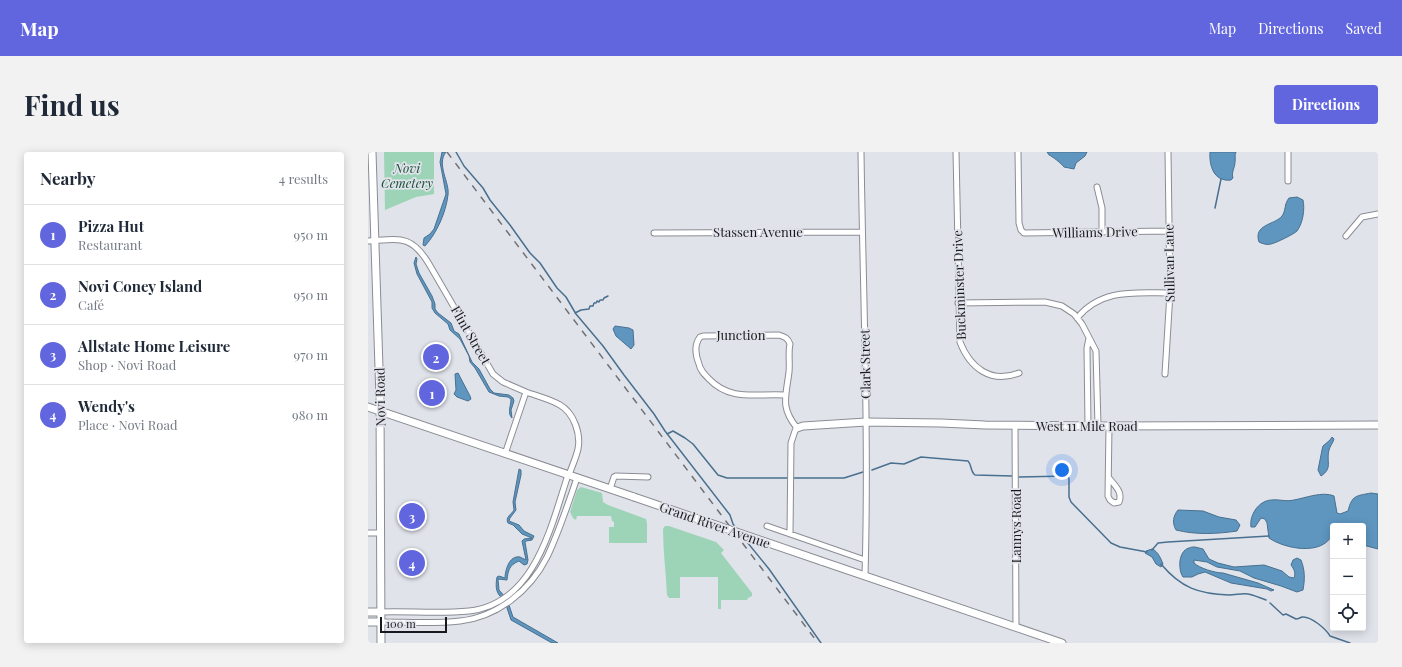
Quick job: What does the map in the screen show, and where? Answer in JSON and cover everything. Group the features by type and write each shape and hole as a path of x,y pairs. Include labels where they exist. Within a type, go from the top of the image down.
{"main road":[{"name":"Novi Road","path":"372,152 372,240 380,411 381,643"},
{"name":"Grand River Avenue","path":"368,407 1062,643"},
{"name":"West 11 Mile Road","path":"797,428 803,426 866,422 1015,426 1378,425"},
{"path":"368,612 380,612"},
{"path":"368,622 381,622"}],"street":[{"name":"Clark Street","path":"861,152 867,515 865,575"},
{"name":"Buckminster Drive","path":"956,152 960,342 972,364 992,375 1003,377 1019,373"},
{"name":"Williams Drive","path":"1018,152 1019,223 1022,232 1169,231"},
{"name":"Sullivan Lane","path":"1165,374 1170,293 1168,152"},
{"path":"1288,152 1288,181"},
{"path":"1097,187 1102,208 1102,232"},
{"path":"1346,236 1362,217 1378,214"},
{"name":"Stassen Avenue","path":"654,233 862,232"},
{"name":"Flint Street","path":"372,240 402,240 413,245 420,251 493,374 503,382 562,406 576,425 579,436 578,448 544,545 530,572 516,588 508,595 490,605 469,611 380,612"},
{"path":"1078,318 1092,304 1106,297 1125,294 1170,293"},
{"path":"958,304 1045,302 1062,306 1078,318 1096,351 1098,426"},
{"name":"Junction","path":"778,335 786,337 790,344 789,372 785,396 734,395 713,384 704,375 695,352 696,344 700,337 778,335"},
{"path":"1088,426 1087,348 1089,338"},
{"path":"1087,384 1098,384"},
{"path":"505,454 526,392"},
{"path":"785,396 788,415 797,428 794,431 791,443 790,534"},
{"name":"Lannys Road","path":"1015,426 1016,627"},
{"path":"1109,426 1109,478"},
{"path":"610,489 614,477 616,476 648,477"},
{"path":"381,622 459,621 492,611 512,600 534,578 547,558 578,478"},
{"path":"766,526 865,560"},
{"path":"368,533 380,533"}],"green space":[{"name":"Novi Cemetery","path":"384,152 434,152 434,194 416,197 385,210"},
{"path":"581,487 602,493 603,502 608,505 646,519 647,543 609,543 609,527 614,527 614,522 612,521 611,516 577,516 576,520 573,518 570,512 577,490"},
{"path":"665,526 716,542 724,550 721,553 752,593 752,596 747,600 721,600 721,609 718,609 718,577 680,577 680,598 669,598 667,595 663,546 663,529"}],"water":[{"path":"442,152 446,152 442,162 448,190 447,202 437,229 425,246 423,245 424,238 434,229 446,194 440,162"},
{"path":"1047,152 1087,152 1085,156 1076,163 1074,169 1064,167"},
{"path":"1210,152 1236,152 1232,174 1233,178 1231,180 1220,178 1214,172 1210,163"},
{"path":"1297,197 1303,200 1304,208 1302,220 1297,231 1271,244 1259,242 1258,236 1262,228 1282,216 1289,198"},
{"path":"416,257 416,264 419,273 432,296 435,309 451,323 454,331 459,334 472,362 479,369 490,389 494,393 509,395 513,398 514,401 511,410 512,418 509,412 511,399 489,392 470,362 469,356 460,339 450,330 448,324 435,313 432,308 432,302 417,274 414,263"},
{"path":"615,326 633,330 634,345 631,349 616,336 613,329"},
{"path":"458,373 470,396 471,399 468,401 457,397 454,394 456,390 455,374"},
{"path":"1332,437 1334,439 1328,454 1328,467 1325,473 1321,476 1318,470 1323,446"},
{"path":"519,469 521,470 521,475 515,502 516,510 509,521 519,525 524,531 534,536 532,540 525,542 528,560 527,564 524,565 519,561 513,564 509,571 507,580 498,579 499,590 507,599 513,617 558,643 552,643 511,620 506,601 498,594 497,591 497,577 499,576 505,578 508,564 513,558 520,557 526,560 522,541 524,539 532,538 522,534 507,521 514,510 513,502"},
{"path":"1371,493 1378,494 1378,549 1366,546 1366,523 1330,523 1330,538 1327,542 1312,548 1284,545 1269,538 1265,519 1261,518 1255,527 1251,527 1253,513 1259,505 1267,501 1291,501 1314,495 1325,494 1334,496 1337,513 1340,514 1348,511 1351,502 1355,497"},
{"path":"1178,510 1203,511 1219,517 1236,520 1240,525 1237,531 1222,533 1206,534 1184,532 1176,530 1174,525 1175,515"},
{"path":"1190,547 1203,549 1209,559 1218,563 1234,567 1264,565 1282,571 1289,577 1294,578 1295,574 1291,565 1293,560 1297,558 1301,560 1303,567 1303,590 1297,592 1254,578 1240,571 1217,567 1207,562 1194,560 1196,565 1203,568 1258,583 1274,590 1271,591 1231,583 1205,572 1192,577 1183,577 1180,570 1181,557 1185,550"},
{"path":"1152,549 1156,551 1163,564 1161,567 1156,564 1152,557 1145,553 1146,551"}],"waterway":[{"path":"456,152 464,166 483,188 490,200 530,253 540,263 557,288 566,297 576,314 603,346 665,431 730,515 733,524 737,529"},
{"path":"1215,208 1221,179"},
{"path":"575,313 581,310 589,309 594,303 597,301 599,302 608,296"},
{"path":"667,434 673,431 693,444 718,475 727,478 788,478"},
{"path":"872,470 891,463 904,464 921,457 968,461 972,472 975,475 1012,476"},
{"path":"794,478 844,478 863,472"},
{"path":"1019,477 1068,476 1069,497 1071,502 1111,543 1120,547 1147,552"},
{"path":"1152,550 1158,543 1269,536"},
{"path":"743,537 769,569 821,643"},
{"path":"1161,564 1176,579 1191,588 1218,594 1248,594 1266,600"},
{"path":"1270,603 1283,615 1286,614 1296,619 1306,617 1322,627 1330,636 1350,643"}],"railway":[{"path":"447,152 818,643"}],"place":[{"name":"Novi Coney Island","path":"436,357"},
{"name":"Pizza Hut","path":"432,393"},
{"name":"Allstate Home Leisure","path":"412,516"},
{"name":"Wendy's","path":"412,563"}]}
